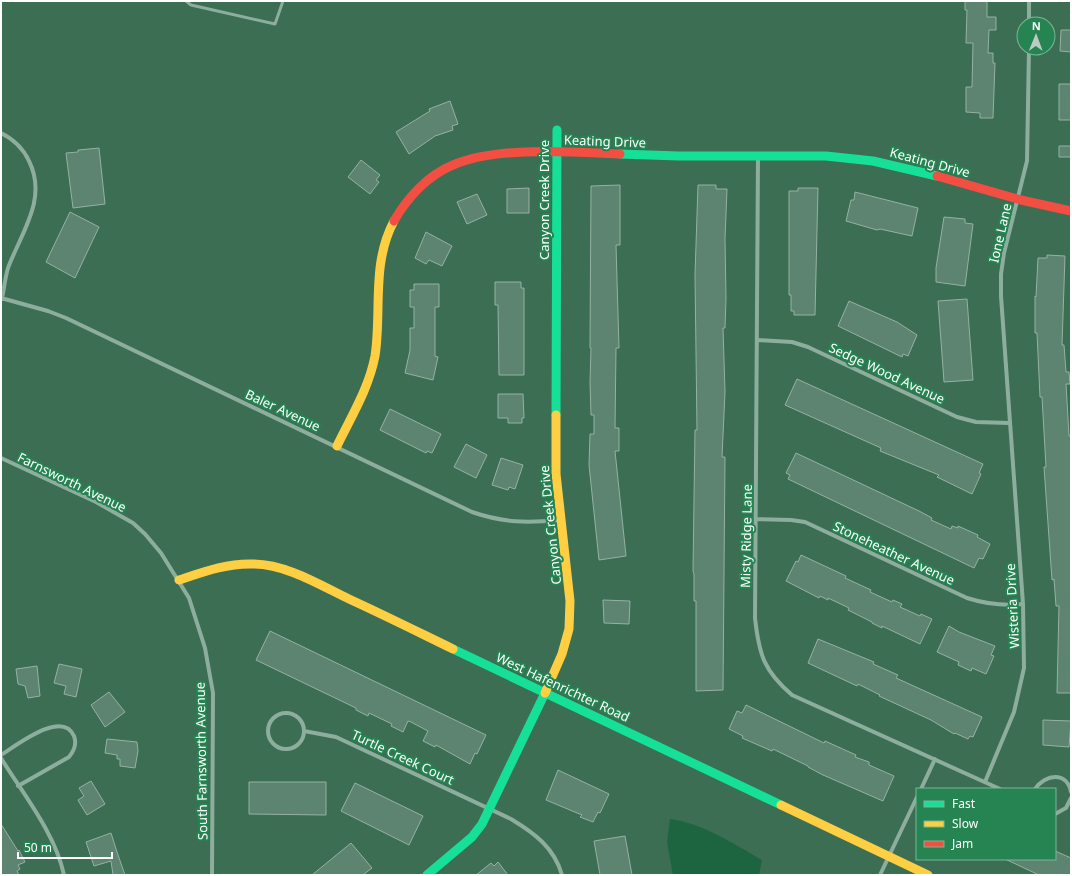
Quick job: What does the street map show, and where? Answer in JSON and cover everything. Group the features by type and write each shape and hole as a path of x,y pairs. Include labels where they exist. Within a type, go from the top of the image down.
{"street":[{"path":"1029,1 1029,16"},
{"name":"Ione Lane","path":"1009,423 1002,320 1001,274 1004,253 1019,200 1027,161 1029,56"},
{"name":"Canyon Creek Drive","path":"427,875 472,837 491,808 562,654 569,629 570,601 556,474 557,130"},
{"path":"1,133 15,142 28,157 34,171 36,184 33,211 8,270 2,298"},
{"name":"Keating Drive","path":"337,446 370,374 375,357 377,282 381,255 387,233 400,211 412,195 430,179 452,165 501,154 558,152 680,156 829,156 869,160 896,165 1019,200 1071,211"},
{"name":"Misty Ridge Lane","path":"758,155 755,618 757,641 764,662 776,680 792,695 998,788"},
{"name":"Baler Avenue","path":"2,298 48,311 66,318 337,446 472,512 488,518 518,523 561,520"},
{"name":"Sedge Wood Avenue","path":"758,340 792,342 808,347 957,416 976,422 1009,423"},
{"name":"Wisteria Drive","path":"985,782 1007,733 1020,691 1024,668 1023,604 1009,423"},
{"name":"Farnsworth Avenue","path":"1,458 96,502 133,523 145,534 179,580"},
{"name":"Stoneheather Avenue","path":"756,519 792,520 805,522 980,603 1009,605 1023,604"},
{"name":"West Hafenrichter Road","path":"179,580 220,567 240,564 278,568 322,586 928,875"},
{"name":"South Farnsworth Avenue","path":"179,580 189,598 199,626 209,667 212,693 212,875"},
{"path":"289,713 300,720 304,731 299,743 288,749 282,749 272,742 268,731 269,724 277,715 289,713"},
{"path":"1,754 45,728 61,726 67,727 72,732 75,744 74,751 70,757 18,786"},
{"name":"Turtle Creek Court","path":"304,731 336,736 491,808 537,835 551,852 562,875"},
{"path":"1,758 45,829 55,849 64,875"},
{"path":"921,788 935,759"},
{"path":"1036,788 1042,780 1053,777 1063,780 1068,784 1071,792"},
{"path":"1056,813 1066,808 1071,798"},
{"path":"880,875 916,799"}],"lane":[{"path":"186,1 191,5 275,24 283,1"}],"shaded area":[{"path":"670,819 682,821 706,830 762,860 759,875 673,875 667,842"}],"building":[{"path":"965,1 987,1 987,17 996,17 996,30 989,30 988,53 993,53 993,63 995,63 993,118 980,118 980,113 966,112 966,87 972,87 973,43 966,43 967,10 965,10"},
{"path":"1061,30 1071,30 1071,52 1060,51"},
{"path":"1059,84 1071,84 1071,120 1059,120"},
{"path":"450,101 458,124 452,126 453,130 435,136 409,154 396,132 430,111 429,109"},
{"path":"1059,146 1071,146 1071,157 1059,157"},
{"path":"99,148 105,204 73,208 66,153"},
{"path":"361,160 380,175 376,180 379,182 370,194 348,177"},
{"path":"620,185 620,245 616,245 619,348 616,348 615,428 619,428 619,451 615,451 626,556 599,560 589,465 590,434 594,434 594,415 591,415 590,382 591,186"},
{"path":"698,185 716,185 716,189 727,189 725,239 726,298 725,328 723,328 725,392 722,457 725,457 723,690 696,691 696,601 694,601 693,571 695,430 697,430 695,275"},
{"path":"529,188 529,213 507,213 507,189"},
{"path":"798,188 818,188 815,315 794,315 794,311 791,311 791,295 789,295 789,191 798,191"},
{"path":"855,192 918,208 912,236 880,229 877,230 846,221 851,200 854,200"},
{"path":"477,194 487,215 467,224 457,202"},
{"path":"70,212 99,227 75,278 46,262"},
{"path":"944,217 965,219 965,223 973,224 965,286 936,282 936,268"},
{"path":"426,232 452,246 442,266 429,260 426,264 415,258"},
{"path":"1047,255 1065,256 1062,345 1064,345 1066,372 1069,372 1070,384 1066,384 1069,436 1071,436 1071,693 1057,693 1059,606 1056,606 1054,579 1052,580 1044,467 1046,467 1042,397 1040,397 1037,333 1035,333 1035,296 1036,297 1038,258 1047,258"},
{"path":"495,282 521,282 521,288 524,288 524,375 499,375 498,305 495,305"},
{"path":"414,284 439,284 439,307 435,307 435,356 438,357 433,380 405,373 410,350 410,328 414,328 414,307 410,307 410,290 414,290"},
{"path":"967,299 973,380 944,382 938,301"},
{"path":"849,301 897,322 917,335 908,356 903,354 902,357 838,326"},
{"path":"797,379 983,464 979,473 981,474 972,494 937,477 939,475 880,451 881,448 785,405"},
{"path":"498,394 523,394 524,418 522,418 522,423 508,423 508,418 498,418"},
{"path":"390,409 441,434 432,453 427,451 426,453 380,430"},
{"path":"466,444 487,455 476,478 454,467"},
{"path":"796,453 919,511 932,518 931,520 951,529 952,526 958,528 958,526 978,535 977,537 990,544 983,559 979,558 974,568 788,479 790,475 786,473"},
{"path":"501,458 523,465 515,489 509,487 508,490 492,485"},
{"path":"801,555 846,576 845,578 871,590 870,592 892,602 893,600 902,604 900,607 920,616 921,614 932,619 920,644 882,626 882,628 872,623 848,610 849,608 828,598 828,600 820,596 819,598 786,581 796,561 798,562"},
{"path":"603,600 630,601 629,624 604,623"},
{"path":"949,626 959,632 995,646 991,655 994,656 986,674 972,668 971,671 958,665 959,662 937,652"},
{"path":"270,631 486,735 477,754 475,753 470,764 436,745 435,747 423,741 428,731 411,722 408,721 403,732 391,726 392,724 369,713 368,716 356,710 356,708 256,660"},
{"path":"818,639 874,662 873,664 898,675 896,678 982,717 973,737 970,736 968,739 955,733 954,734 931,720 879,696 880,695 858,684 857,686 808,663"},
{"path":"59,664 82,669 76,697 64,694 66,686 54,683"},
{"path":"37,666 40,696 28,698 25,686 18,684 16,669"},
{"path":"109,692 125,712 105,727 91,705"},
{"path":"746,705 824,743 825,741 856,755 855,757 869,762 869,765 894,776 883,801 823,775 773,749 772,751 742,738 743,736 729,729 737,711 742,713"},
{"path":"1043,720 1071,721 1069,747 1043,745"},
{"path":"107,739 137,742 138,751 135,768 120,766 120,759 117,759 117,755 105,753"},
{"path":"558,770 609,794 600,813 598,812 593,822 580,817 582,815 546,800"},
{"path":"91,781 105,804 87,815 78,800 84,796 79,788"},
{"path":"249,782 326,782 326,815 249,814"},
{"path":"355,783 423,816 409,845 341,811"},
{"path":"1,824 18,851 19,850 25,862 18,865 20,869 17,871 19,875 1,875"},
{"path":"111,833 125,875 113,875 111,861 94,866 86,842"},
{"path":"625,836 632,875 600,875 594,841"},
{"path":"351,843 372,868 363,875 312,875"},
{"path":"1056,851 1071,858 1071,875 1039,875 1007,860 1056,860"},
{"path":"498,862 508,875 476,875 491,863 494,866"}],"traffic: fast":[{"path":"556,415 557,130"},
{"path":"620,154 679,156 826,156 873,161 937,176"},
{"path":"453,649 781,805"},
{"path":"427,875 472,837 482,824 545,693"}],"traffic: slow":[{"path":"337,446 359,402 372,368 377,339 378,288 382,254 394,221"},
{"path":"545,693 562,654 569,629 570,601 556,474 556,415"},
{"path":"179,580 215,569 243,564 265,565 290,571 453,649"},
{"path":"781,805 928,875"}],"traffic: jam":[{"path":"394,221 405,204 427,181 444,169 471,159 491,155 535,152 620,154"},
{"path":"937,176 1021,200 1071,211"}]}
